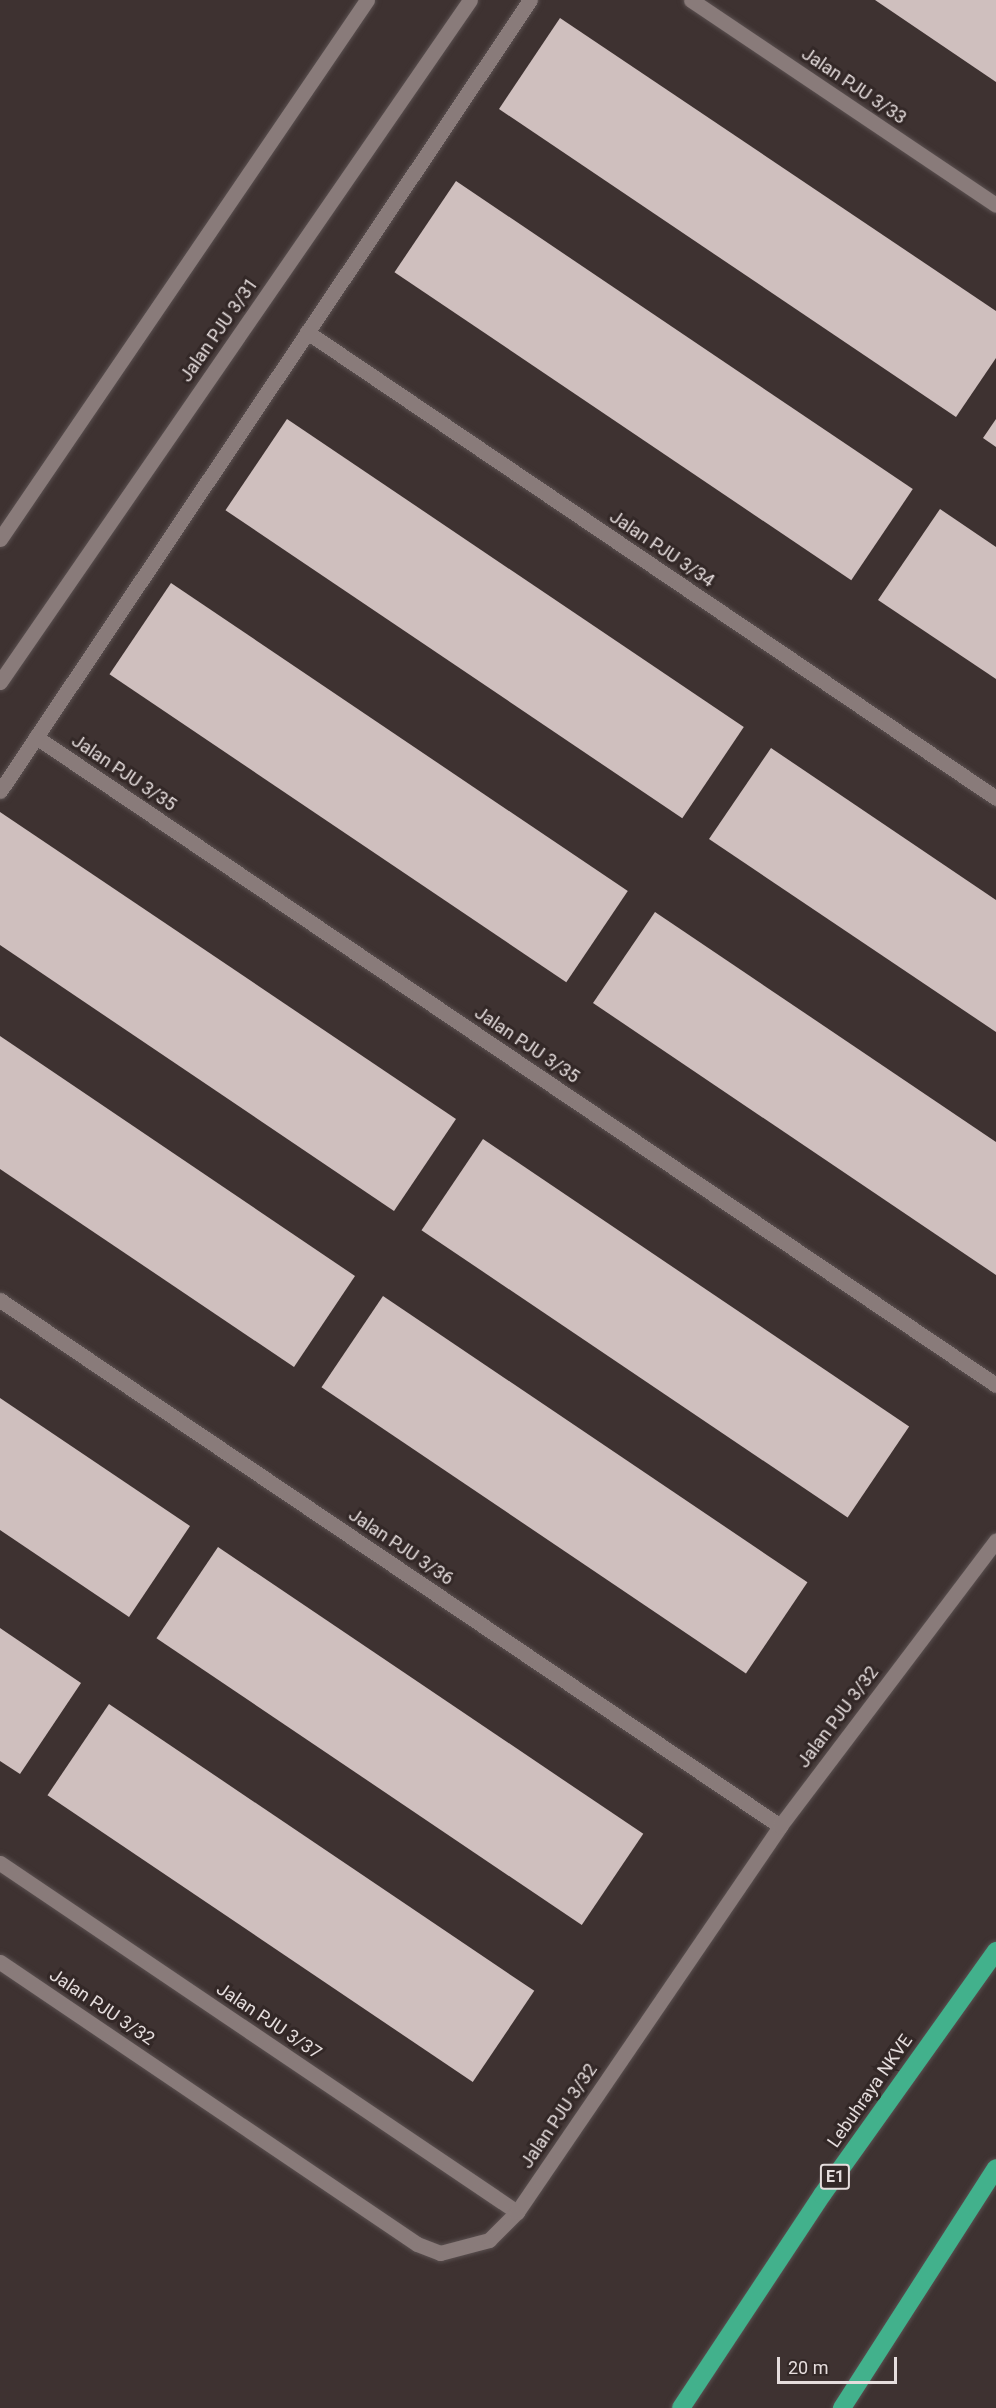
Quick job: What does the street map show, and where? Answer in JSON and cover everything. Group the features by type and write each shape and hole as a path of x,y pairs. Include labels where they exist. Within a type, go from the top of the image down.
{"highway":[{"name":"Lebuhraya NKVE","path":"681,2408 822,2195 996,1951"},
{"path":"842,2408 996,2168"}],"street":[{"path":"0,540 367,0"},
{"name":"Jalan PJU 3/31","path":"0,682 470,0"},
{"path":"0,791 530,0"},
{"name":"Jalan PJU 3/33","path":"691,0 996,205"},
{"name":"Jalan PJU 3/34","path":"307,332 996,798"},
{"name":"Jalan PJU 3/35","path":"36,737 996,1385"},
{"name":"Jalan PJU 3/36","path":"0,1300 780,1826"},
{"name":"Jalan PJU 3/32","path":"0,1962 417,2244 440,2253 465,2250 489,2240 517,2212 780,1826 996,1540"},
{"name":"Jalan PJU 3/37","path":"0,1863 517,2212"}],"building":[{"path":"875,0 996,0 996,82"},
{"path":"560,18 996,311 996,358 956,417 499,109"},
{"path":"456,181 913,489 851,580 394,272"},
{"path":"287,419 744,727 682,818 225,510"},
{"path":"996,419 996,447 983,438"},
{"path":"940,509 996,547 996,679 878,600"},
{"path":"171,583 628,891 566,982 109,674"},
{"path":"771,748 996,900 996,1032 709,839"},
{"path":"0,812 456,1119 394,1211 0,945"},
{"path":"655,912 996,1142 996,1275 593,1003"},
{"path":"0,1036 355,1276 294,1367 0,1169"},
{"path":"483,1139 909,1426 848,1518 421,1230"},
{"path":"383,1296 807,1582 746,1674 321,1387"},
{"path":"0,1398 190,1526 129,1617 0,1530"},
{"path":"218,1547 643,1834 582,1925 156,1638"},
{"path":"0,1628 81,1683 20,1774 0,1761"},
{"path":"109,1704 534,1991 473,2082 47,1795"}]}
